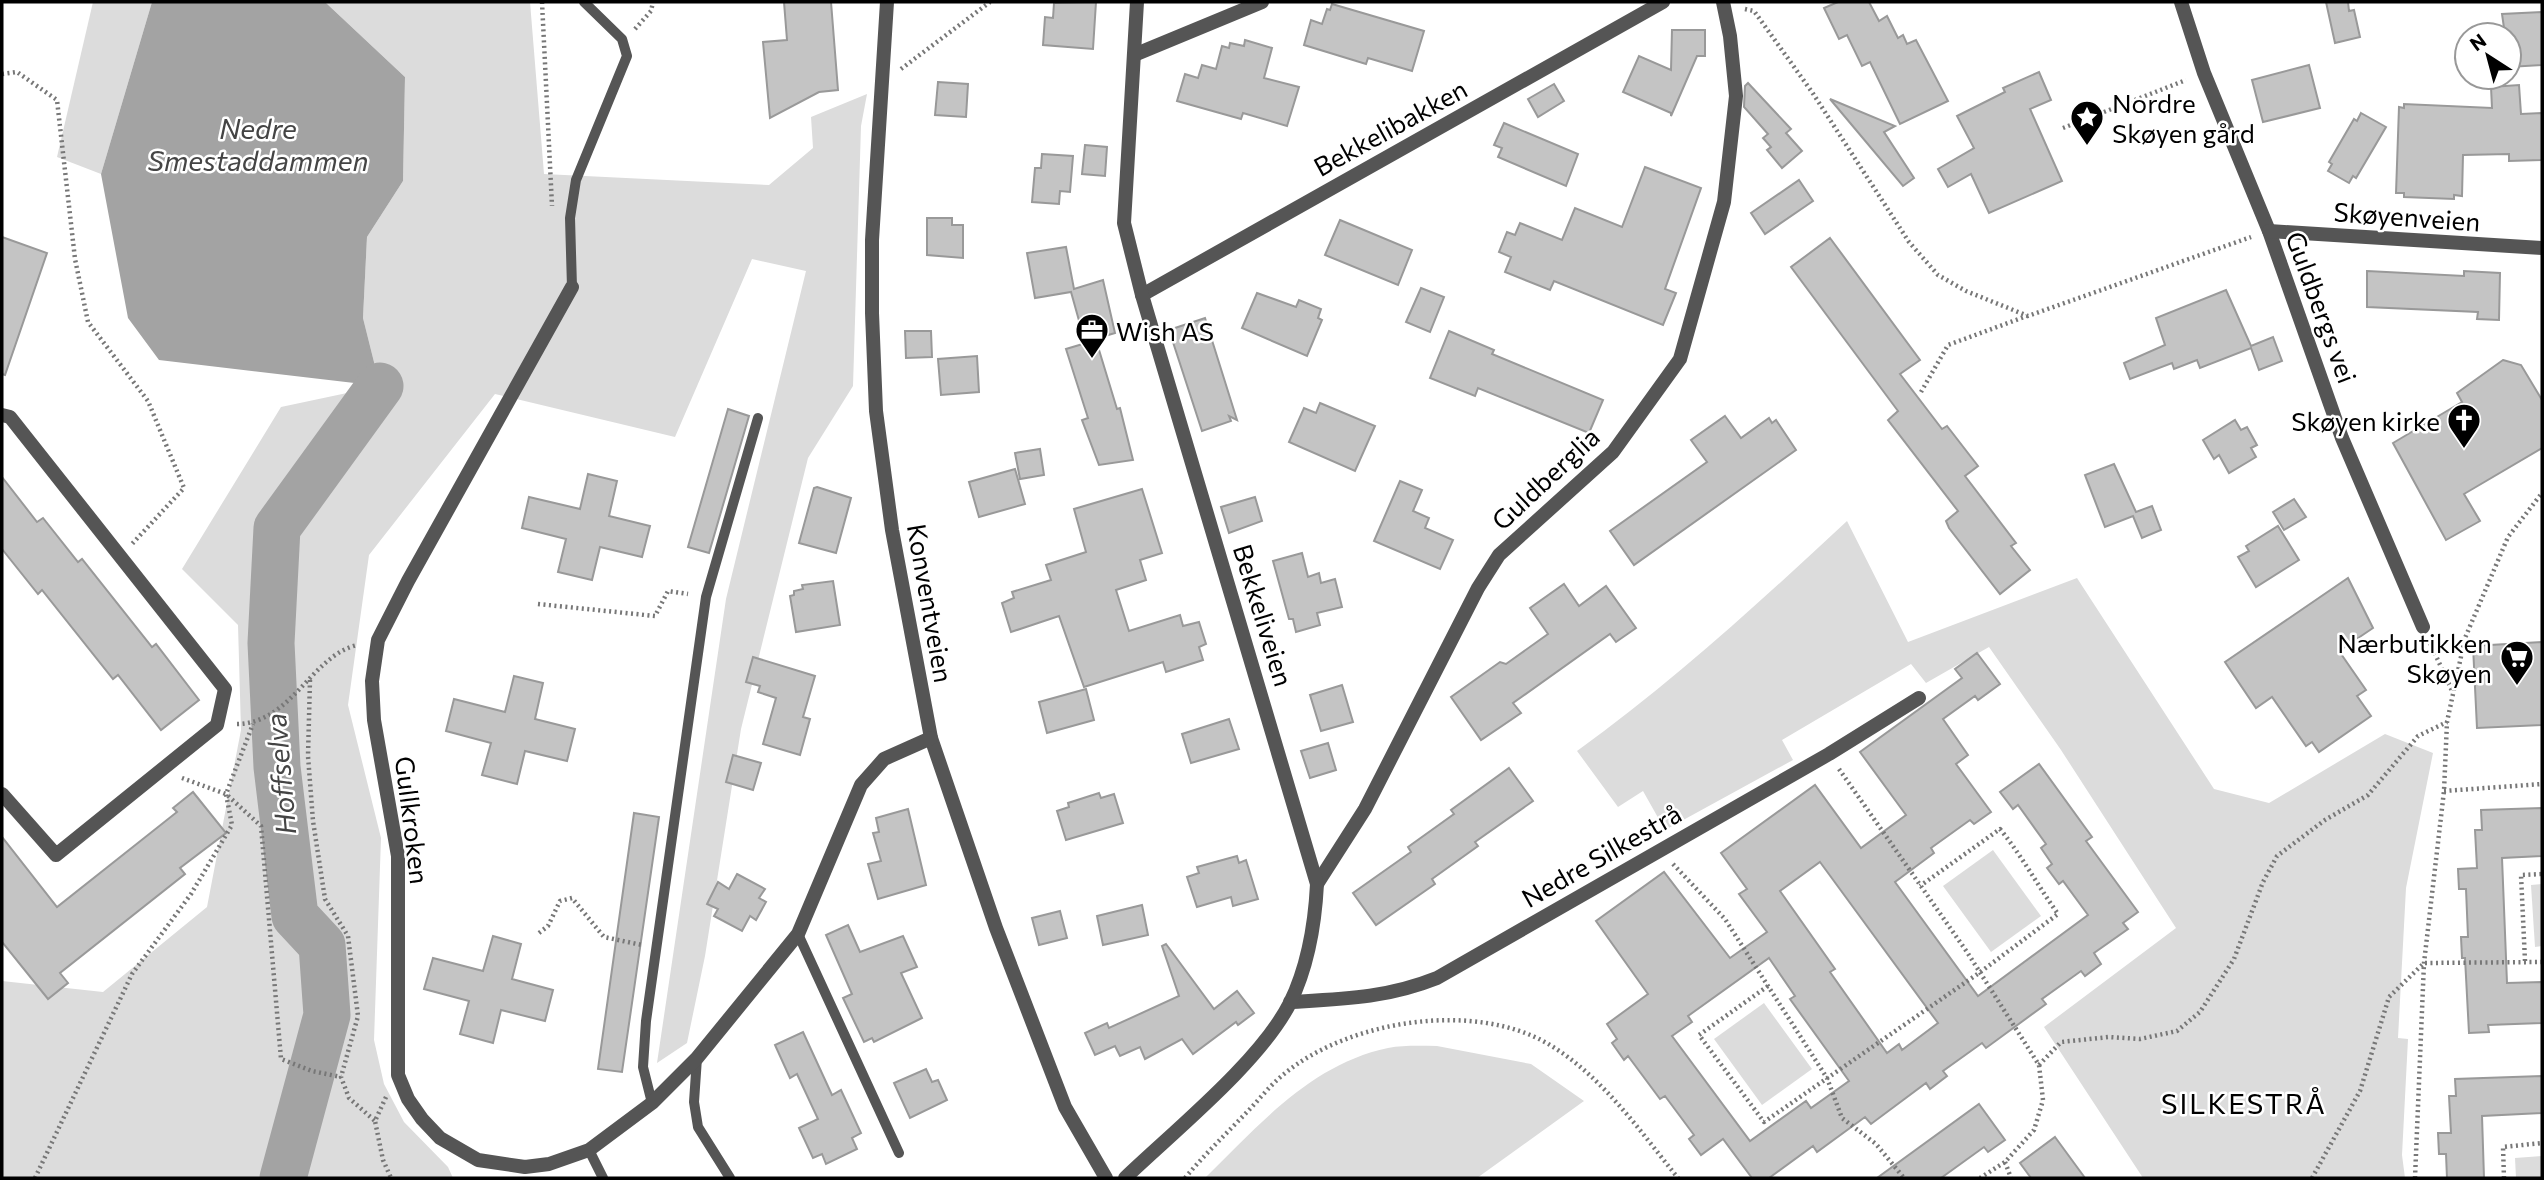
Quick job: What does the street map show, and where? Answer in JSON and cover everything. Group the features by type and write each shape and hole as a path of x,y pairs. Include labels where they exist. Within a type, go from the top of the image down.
{"street":[{"name":"Konventveien","path":"887,2 872,240 876,411 892,530 931,738 996,928 1065,1107 1107,1178"},
{"name":"Bekkeliveien","path":"1125,1178 1270,1035 1290,1002 1315,923 1317,884 1142,295 1124,223 1137,2"},
{"path":"1133,55 1262,2"},
{"name":"Bekkelibakken","path":"1142,295 1663,2"},
{"name":"Guldberglia","path":"1317,884 1365,809 1478,588 1499,555 1613,452 1680,359 1724,202 1736,96 1723,2"},
{"name":"Guldbergs vei","path":"2181,2 2204,73 2269,232 2342,438 2423,627"},
{"name":"Skøyenveien","path":"2269,232 2542,248"},
{"name":"Gullkroken","path":"572,287 408,581 378,640 372,681 374,720 398,856 398,1075 408,1099 422,1119 440,1138 478,1160 525,1167 549,1164 589,1150 652,1103 697,1058 798,934 861,785 884,759 931,738"},
{"path":"2,794 56,855 217,725 225,688 5,412"},
{"name":"Nedre Silkestrå","path":"1290,1002 1374,997 1403,992 1437,978 1829,754 1919,698"}],"lane":[{"path":"572,287 569,218 576,180 627,56 622,39 584,2"},
{"path":"652,1103 643,1067 656,946 706,597 758,418"},
{"path":"798,934 899,1153"},
{"path":"697,1058 694,1102 698,1127 730,1178"},
{"path":"589,1150 603,1178"}],"path":[{"path":"542,2 552,218"},
{"path":"622,39 640,25 651,11 653,2"},
{"path":"883,71 903,68 990,2"},
{"path":"1723,2 1754,11 1812,92 1909,242 1938,275 1966,291 2028,316"},
{"path":"2,74 17,72 57,100 75,259 88,322 148,401 184,488 120,556"},
{"path":"2063,128 2204,73"},
{"path":"1921,392 1948,345 2269,232"},
{"path":"2415,1178 2424,963 2444,791 2447,722 2465,638 2508,537 2542,493"},
{"path":"538,604 654,616 668,591 706,597"},
{"path":"2423,627 2453,694"},
{"path":"35,1178 132,974 191,894 232,825 226,794 253,724 289,701 342,649"},
{"path":"310,680 308,756 313,821 325,898 348,936 358,1016 341,1077 349,1098 374,1121 383,1160 391,1178"},
{"path":"2039,1065 2061,1042 2109,1037 2140,1039 2177,1031 2200,1012 2234,959 2263,882 2277,856 2325,820 2368,795 2418,736 2447,722"},
{"path":"1829,754 2039,1065 2043,1100 2034,1130 2005,1162 1980,1178"},
{"path":"162,770 226,794 261,826 281,1059 312,1071 341,1077"},
{"path":"2444,791 2542,785"},
{"path":"1768,986 1699,1035 1765,1122 1979,973 2058,914 2036,883 2023,858 2000,829 1920,886"},
{"path":"1659,849 1725,919 1827,1078 1842,1118 1876,1144 1904,1178"},
{"path":"2525,961 2521,875 2542,874"},
{"path":"539,933 548,926 560,901 572,898 604,937 611,941 656,946"},
{"path":"2312,1178 2360,1091 2389,997 2424,963 2542,962"},
{"path":"1185,1178 1284,1073 1336,1041 1433,1020 1492,1021 1549,1044 1604,1088 1678,1178"},
{"path":"374,1121 398,1075"},
{"path":"2504,1178 2503,1147 2542,1143"},
{"path":"2005,1162 2011,1178"}],"shaded area":[{"path":"93,2 152,2 101,174 57,157"},
{"path":"325,2 530,2 544,174 769,185 813,148 811,117 867,94 861,126 853,386 808,458 741,729 705,956 687,1043 657,1063 726,599 806,271 752,259 675,437 495,394 369,555 348,705 381,838 374,1040 384,1084 404,1122 448,1167 453,1178 2,1178 2,981 103,992 207,907 241,730 238,625 182,569 281,407 380,386 363,318 367,237 403,181 405,77"},
{"path":"1847,521 1908,642 2077,578 2214,789 2269,803 2385,734 2433,753 2406,888 2398,1038 2408,1039 2402,1155 2405,1178 2143,1178 2044,1027 2176,928 2061,750 1989,647 1926,683 1911,664 1782,740 1793,760 1665,830 1643,791 1618,807 1577,751 1682,669"},
{"path":"1993,850 2041,916 1991,952 1943,886"},
{"path":"2542,884 2542,946 2535,947 2531,885"},
{"path":"1764,1003 1812,1069 1762,1105 1714,1039"},
{"path":"1437,1046 1531,1064 1584,1101 1477,1178 1205,1178 1266,1118 1310,1082 1334,1068 1360,1056 1388,1048"},
{"path":"2542,1156 2542,1178 2516,1178 2515,1158"}],"water":[{"name":"Nedre Smestaddammen","path":"152,2 325,2 405,77 403,181 367,237 363,318 380,386 159,360 128,318 101,174"}],"building":[{"path":"784,2 831,2 838,90 819,92 770,118 763,42 787,40"},
{"path":"1096,2 1093,49 1043,45 1045,17 1053,18 1054,3"},
{"path":"1838,2 1869,2 1879,21 1887,16 1898,38 1903,35 1907,44 1916,40 1948,101 1900,124 1870,62 1862,66 1847,35 1839,39 1824,8"},
{"path":"2326,2 2348,2 2349,11 2354,10 2360,37 2335,43"},
{"path":"1332,4 1424,31 1412,71 1368,58 1366,64 1304,45 1311,20 1322,24 1327,9 1330,10"},
{"path":"2542,12 2542,65 2523,66 2523,21 2503,21 2502,14"},
{"path":"1672,30 1705,30 1705,56 1697,56 1671,116 1671,113 1623,92 1639,56 1671,70"},
{"path":"1245,40 1272,48 1264,78 1299,87 1287,126 1243,113 1241,119 1177,101 1185,74 1198,78 1202,65 1216,69 1222,46 1229,48 1230,43 1244,46"},
{"path":"2309,65 2320,108 2263,122 2252,80"},
{"path":"2039,72 2051,100 2030,109 2062,181 1989,213 1971,174 1948,187 1938,169 1974,148 1957,116 2005,92 2003,88"},
{"path":"938,82 968,84 966,117 935,115"},
{"path":"1748,83 1791,129 1786,133 1802,151 1782,168 1767,150 1771,147 1763,138 1768,134 1744,107 1745,86"},
{"path":"1554,84 1564,101 1538,117 1528,99"},
{"path":"2491,91 2519,91 2521,114 2542,113 2542,160 2509,161 2509,154 2463,155 2462,196 2454,195 2454,199 2404,197 2404,193 2396,193 2399,107 2404,108 2404,104 2492,108"},
{"path":"1830,99 1895,126 1884,132 1914,178 1903,186"},
{"path":"2361,113 2386,127 2356,178 2353,176 2349,183 2328,171 2332,164 2329,162 2354,119 2357,121"},
{"path":"1504,123 1578,154 1566,186 1498,157 1502,148 1494,145"},
{"path":"1085,145 1107,147 1105,176 1082,174"},
{"path":"1042,154 1073,156 1070,192 1060,191 1059,204 1032,202 1035,168 1041,168"},
{"path":"1645,167 1701,188 1665,289 1676,293 1663,325 1554,281 1550,290 1505,272 1511,257 1499,252 1507,232 1515,235 1520,223 1562,240 1575,208 1622,227"},
{"path":"1799,180 1813,201 1765,234 1751,213"},
{"path":"927,218 952,218 952,225 963,225 963,258 927,255"},
{"path":"1340,220 1412,250 1398,285 1325,255"},
{"path":"2,237 47,253 5,375 2,374"},
{"path":"1830,238 1920,360 1900,374 1942,429 1947,426 1978,466 1965,476 2016,543 2011,546 2030,570 2000,594 1949,528 1946,521 1958,511 1888,420 1898,411 1791,267"},
{"path":"1066,247 1074,289 1103,280 1115,333 1085,342 1071,292 1035,298 1027,253"},
{"path":"2367,271 2464,276 2464,271 2500,273 2499,320 2477,319 2478,312 2367,307"},
{"path":"1421,288 1444,297 1430,332 1406,322"},
{"path":"2226,290 2251,346 2273,337 2282,361 2259,370 2251,348 2200,368 2197,360 2174,369 2172,363 2130,379 2124,363 2165,345 2156,318"},
{"path":"1257,293 1296,307 1299,300 1321,309 1318,318 1322,320 1307,356 1242,328"},
{"path":"1205,318 1237,420 1229,416 1231,421 1202,431 1169,330"},
{"path":"905,331 931,331 932,357 906,358"},
{"path":"1449,331 1494,350 1492,354 1603,400 1589,433 1478,388 1475,396 1430,378"},
{"path":"1096,340 1117,409 1120,408 1133,460 1099,465 1082,420 1088,418 1066,349"},
{"path":"977,356 979,392 941,395 938,359"},
{"name":"Skøyen kirke","path":"2503,360 2521,365 2542,400 2542,448 2464,494 2480,521 2446,540 2393,443 2462,402 2457,393"},
{"path":"1320,403 1375,426 1355,471 1289,442 1304,408 1316,413"},
{"path":"728,409 749,416 709,553 688,547"},
{"path":"1725,416 1741,438 1769,418 1772,423 1776,420 1796,450 1634,565 1610,531 1707,462 1691,440"},
{"path":"2235,420 2241,430 2247,427 2257,445 2251,448 2256,457 2229,473 2219,455 2214,459 2203,440"},
{"path":"1040,449 1044,475 1020,479 1015,453"},
{"path":"2114,464 2136,512 2152,506 2161,530 2142,538 2133,516 2105,527 2085,475"},
{"path":"1015,469 1025,504 979,517 969,482"},
{"path":"588,474 617,481 609,516 650,526 642,557 600,547 592,580 558,572 566,539 522,528 529,497 580,509"},
{"path":"2,477 37,522 43,518 78,562 82,559 152,647 156,644 199,700 161,730 118,675 113,679 42,590 38,594 2,549"},
{"path":"1400,481 1422,490 1413,511 1429,518 1425,528 1453,540 1440,569 1374,541"},
{"path":"814,488 851,498 836,553 799,543"},
{"path":"1142,489 1162,553 1140,560 1146,580 1116,590 1129,631 1180,615 1183,626 1199,622 1206,644 1199,647 1203,660 1166,672 1163,662 1084,687 1059,616 1011,632 1002,603 1014,598 1012,592 1051,580 1046,565 1086,552 1074,509"},
{"path":"1255,497 1262,521 1229,533 1221,507"},
{"path":"2294,499 2306,517 2284,530 2273,512"},
{"path":"2278,526 2299,560 2256,587 2238,557 2249,551 2246,546"},
{"path":"1302,553 1308,577 1319,573 1321,583 1335,579 1342,607 1317,613 1320,625 1296,632 1293,619 1289,619 1273,561"},
{"path":"2348,578 2373,628 2339,651 2366,690 2357,696 2371,716 2319,752 2312,742 2306,746 2272,697 2256,708 2225,662"},
{"path":"833,581 840,625 796,632 790,596 794,595 794,591 803,589 802,585"},
{"path":"1564,584 1579,606 1606,586 1636,628 1616,642 1610,634 1513,703 1521,713 1481,740 1451,697 1500,662 1506,664 1548,634 1530,608"},
{"path":"2542,642 2542,725 2477,728 2473,646"},
{"path":"1977,653 2000,684 1978,700 1975,696 1943,719 1968,755 1956,764 1991,812 1974,824 1970,820 1931,848 1934,853 1895,882 1978,996 2088,915 2063,881 2059,884 2047,868 2052,864 2041,848 2046,844 2018,805 2013,809 2000,792 2039,764 2092,837 2086,841 2138,912 2123,923 2128,929 2094,953 2101,964 2085,976 2081,971 2042,999 2046,1004 1986,1048 1982,1043 1943,1071 1947,1076 1930,1089 1926,1083 1871,1124 1865,1117 1817,1152 1813,1146 1769,1178 1752,1178 1723,1139 1701,1155 1689,1139 1694,1135 1665,1096 1660,1099 1628,1056 1624,1060 1612,1043 1617,1039 1607,1024 1648,994 1596,921 1664,872 1730,958 1767,932 1739,894 1747,889 1721,853 1815,785 1861,848 1906,815 1860,752 1962,678 1955,669","holes":["1820,862 1938,1023 1902,1050 1899,1044 1887,1053 1830,972 1835,969 1780,891","1769,958 1795,996 1790,999 1849,1081 1811,1108 1806,1101 1750,1141 1672,1036 1692,1022 1688,1016"]},
{"path":"753,657 815,676 803,717 810,719 800,755 763,744 776,698 758,692 760,686 746,682"},
{"path":"514,676 543,683 535,719 575,729 567,761 525,751 517,784 482,775 491,743 446,731 454,699 505,712"},
{"path":"1342,685 1353,722 1321,731 1310,695"},
{"path":"1086,689 1094,720 1047,733 1039,702"},
{"path":"1229,719 1239,749 1191,763 1182,734"},
{"path":"1328,743 1336,770 1310,778 1301,751"},
{"path":"733,755 761,763 753,790 726,782"},
{"path":"1509,768 1533,801 1475,842 1478,846 1432,879 1435,884 1376,925 1353,893 1411,852 1408,847 1454,814 1451,810"},
{"path":"193,792 226,833 180,868 185,874 60,973 68,983 48,999 2,942 2,837 57,907 177,812 173,808"},
{"path":"1099,793 1101,798 1114,794 1123,823 1066,840 1057,811 1069,807 1068,803"},
{"path":"2542,808 2542,856 2502,858 2507,983 2542,982 2542,1023 2488,1025 2489,1032 2469,1033 2465,958 2462,958 2461,937 2468,937 2466,889 2459,889 2458,869 2477,868 2475,830 2482,830 2481,810"},
{"path":"908,809 926,885 878,899 868,864 881,861 873,833 879,832 876,818"},
{"path":"634,813 659,817 622,1072 598,1069"},
{"path":"1237,856 1239,863 1246,860 1258,899 1233,906 1231,897 1197,907 1187,877 1199,873 1197,867"},
{"path":"737,874 765,889 759,898 766,902 756,920 750,916 742,931 714,916 718,909 707,904 718,882 729,889"},
{"path":"1142,905 1148,935 1103,945 1097,916"},
{"path":"1060,911 1067,938 1039,945 1032,918"},
{"path":"848,925 860,952 903,936 917,967 901,973 922,1018 874,1042 872,1038 864,1042 843,998 852,994 826,935"},
{"path":"493,936 521,944 512,979 553,990 545,1021 501,1010 493,1043 460,1034 469,1001 424,989 433,958 483,971"},
{"path":"1166,944 1214,1009 1237,991 1254,1013 1238,1025 1236,1022 1193,1054 1182,1039 1145,1059 1140,1047 1120,1056 1115,1046 1095,1055 1085,1033 1107,1023 1109,1028 1179,996 1162,946"},
{"path":"803,1032 832,1095 841,1090 861,1133 852,1138 857,1149 826,1164 822,1154 813,1158 799,1128 818,1119 797,1074 790,1078 775,1045"},
{"path":"926,1069 932,1082 938,1080 947,1100 910,1118 894,1083"},
{"path":"2542,1076 2542,1113 2482,1116 2484,1178 2447,1178 2446,1154 2439,1154 2438,1133 2451,1133 2449,1096 2456,1096 2455,1079"},
{"path":"1979,1104 2005,1140 1988,1152 1984,1147 1941,1178 1877,1178"},
{"path":"2055,1137 2085,1178 2031,1178 2020,1163"}],"waterway":[{"name":"Hoffselva","path":"283,1178 327,1015 322,945 295,916 277,767 271,643 277,528 380,386"}],"place":[{"name":"Nordre Skøyen gård","path":"2087,147"},
{"name":"Wish AS","path":"1092,360"},
{"name":"Skøyen kirke","path":"2464,450"},
{"name":"Nærbutikken Skøyen","path":"2517,687"}],"district":[{"name":"SILKESTRÅ","path":"2244,1103"}]}
